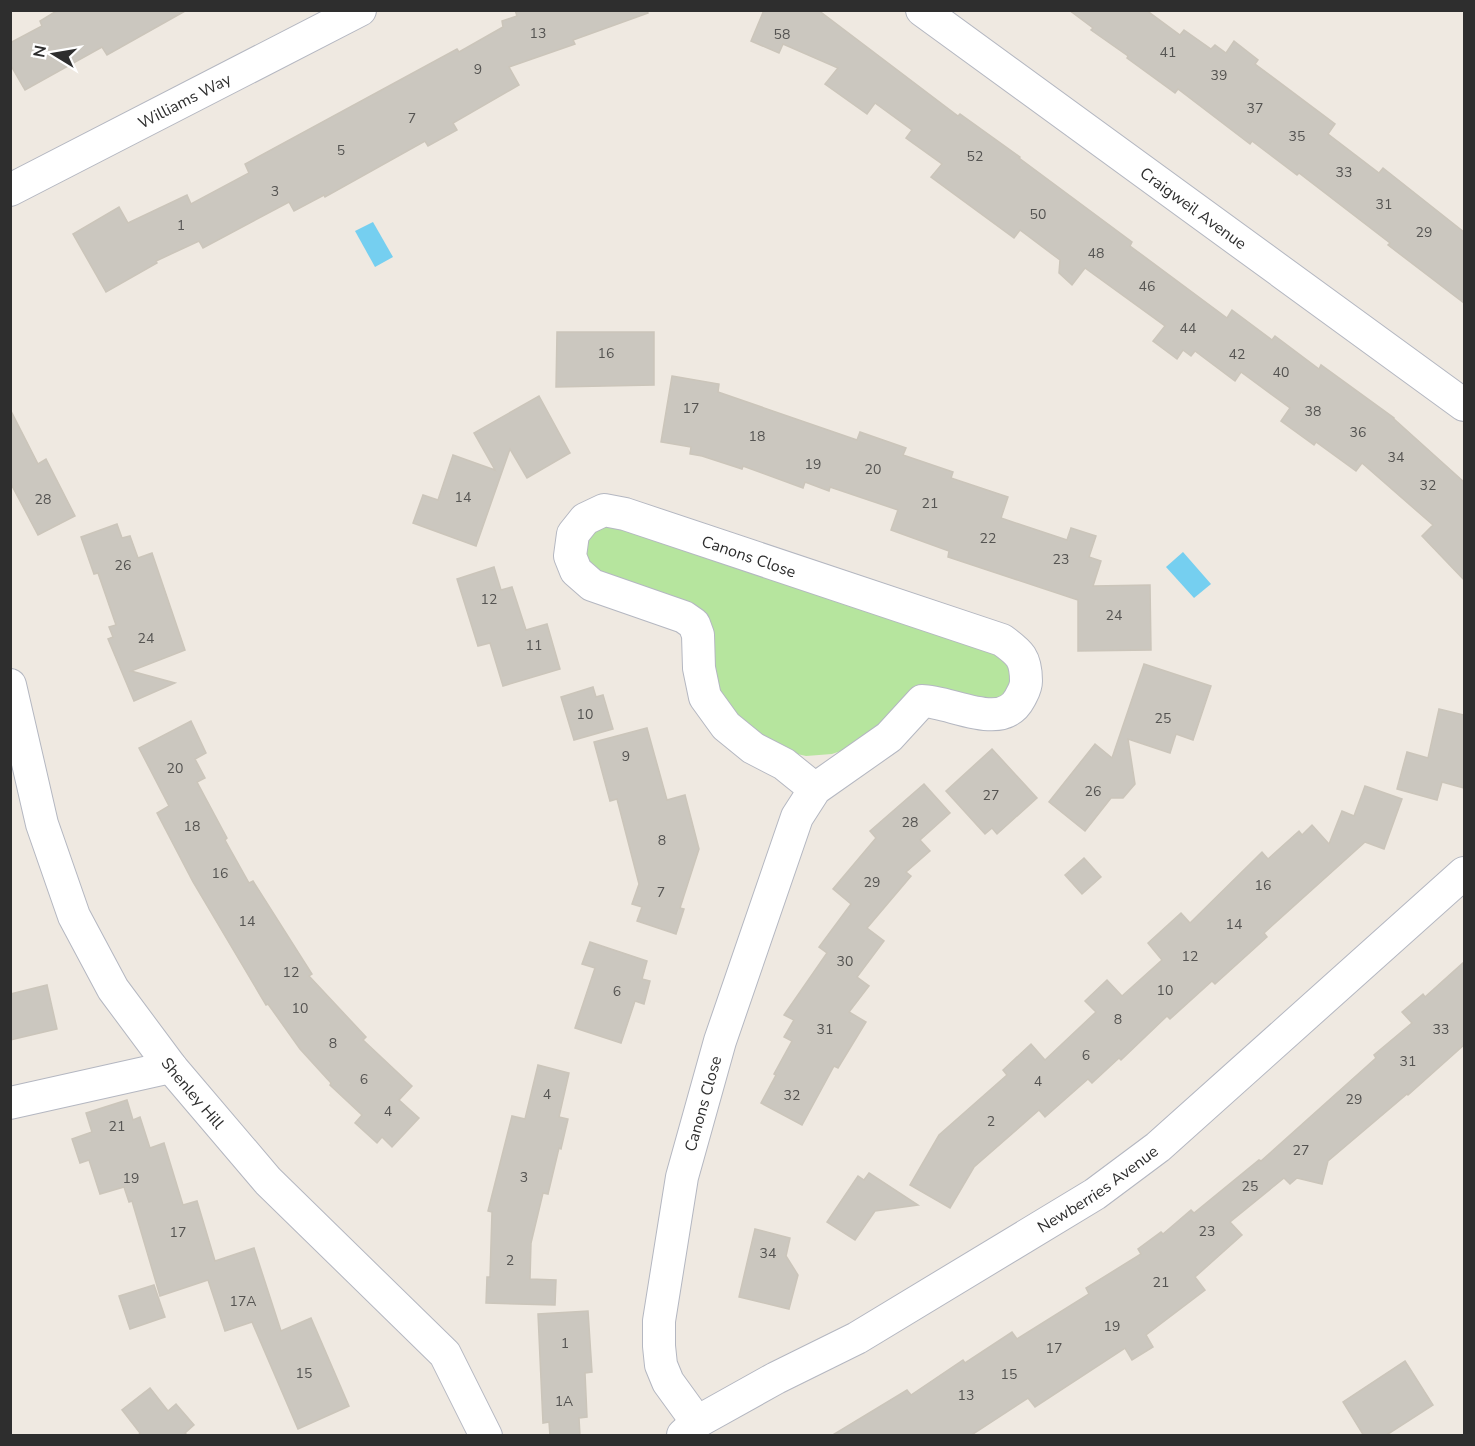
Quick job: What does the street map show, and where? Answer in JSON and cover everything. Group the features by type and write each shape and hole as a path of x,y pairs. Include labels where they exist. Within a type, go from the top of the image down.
{"street":[{"name":"Williams Way","path":"10,190 360,10"},
{"name":"Craigweil Avenue","path":"922,10 1464,405"},
{"name":"Canons Close","path":"690,1429 661,1365 659,1346 659,1321 682,1177 724,1030 797,817 815,789 889,737 922,701 934,701 978,714 997,715 1016,705 1026,687 1026,667 1019,652 1002,640 624,514 604,510 585,519 573,534 570,556 576,571 592,585 684,617 694,624 698,635 699,668 705,697 726,726 753,748 784,764 815,789"},
{"name":"Shenley Hill","path":"10,685 42,824 74,916 113,988 171,1067 268,1181 445,1354 486,1436"},
{"name":"Newberries Avenue","path":"690,1429 776,1378 857,1338 1095,1194 1158,1147 1464,873"},
{"path":"10,1103 171,1067"}],"green space":[{"path":"605,521 997,650 1017,675 998,703 935,690 861,744 832,754 806,756 775,749 753,737 715,685 709,625 594,573 581,542"}],"water":[{"path":"373,222 393,257 375,267 355,231"},
{"path":"1183,552 1211,584 1194,598 1166,567"}],"building":[{"path":"58,10 187,10 107,55 102,47 25,90 10,64 10,43 42,26 40,21"},
{"path":"515,10 647,10 648,13 573,40 575,44 509,67 519,85 453,123 457,130 428,146 425,141 325,197 324,195 294,211 289,202 203,248 199,241 156,261 157,263 106,292 73,234 119,207 128,223 187,195 191,204 249,173 245,164 457,49 459,52 503,27 502,21 517,16"},
{"path":"764,10 818,10 958,116 960,114 1020,157 1132,242 1130,246 1227,318 1232,310 1272,340 1275,336 1319,369 1321,365 1394,418 1464,482 1464,580 1422,536 1433,525 1362,463 1356,471 1316,442 1314,445 1281,421 1290,408 1241,372 1235,381 1195,351 1191,356 1183,350 1177,359 1153,341 1165,326 1085,268 1072,285 1059,273 1060,260 1020,230 1014,238 931,177 942,164 906,138 912,130 875,103 867,114 825,84 838,68 783,44 779,53 751,41"},
{"path":"1069,10 1146,10 1180,35 1184,30 1211,49 1215,45 1226,53 1234,41 1258,60 1255,64 1335,124 1328,134 1379,173 1383,168 1464,232 1464,303 1299,173 1297,175 1252,141 1250,144 1178,89 1175,93 1091,30 1093,28"},
{"path":"557,332 654,332 654,385 556,387"},
{"path":"672,376 719,384 718,392 857,440 860,432 906,448 903,455 953,472 951,478 1008,497 1001,518 1067,540 1071,528 1096,536 1089,557 1101,561 1093,586 1150,585 1151,650 1078,651 1078,600 948,557 949,551 891,530 898,510 830,487 829,491 805,482 803,488 743,466 742,469 690,454 691,447 661,442"},
{"path":"539,396 570,453 527,478 510,449 476,546 413,523 423,495 438,500 453,455 495,470 474,433"},
{"path":"10,409 38,464 46,459 75,516 38,535 10,482"},
{"path":"117,524 122,538 130,536 138,558 152,553 185,650 131,671 175,683 134,701 108,639 113,637 109,627 116,625 98,573 94,574 81,537"},
{"path":"494,567 501,590 512,587 526,630 547,624 560,669 503,686 490,643 478,646 457,579"},
{"path":"1144,664 1211,686 1193,740 1176,734 1170,753 1128,739 1135,784 1123,798 1111,798 1085,831 1049,802 1095,744 1112,758"},
{"path":"593,687 596,697 603,695 613,729 574,740 561,697"},
{"path":"1439,709 1464,715 1464,788 1442,782 1437,800 1397,789 1407,752 1428,758"},
{"path":"191,721 206,753 195,759 205,778 197,782 249,883 253,881 312,974 309,976 366,1037 363,1040 412,1086 399,1100 419,1118 392,1147 382,1137 377,1143 355,1123 362,1115 330,1085 331,1083 300,1049 268,1004 266,1005 193,882 157,813 169,806 139,748"},
{"path":"647,728 667,800 685,795 699,849 680,908 684,909 676,934 637,921 642,907 632,904 639,884 617,799 610,801 594,742"},
{"path":"992,749 1037,798 997,834 992,828 985,834 946,791"},
{"path":"924,784 950,813 920,840 930,851 906,872 911,876 867,928 884,941 857,977 869,986 849,1012 866,1022 838,1068 834,1066 802,1125 761,1103 792,1041 784,1037 794,1020 784,1015 827,953 819,947 851,904 833,889 876,838 870,831"},
{"path":"1365,786 1402,799 1384,849 1365,842 1264,933 1267,937 1215,984 1212,981 1170,1019 1167,1016 1121,1060 1119,1058 1092,1083 1088,1079 1045,1117 1039,1110 974,1167 950,1208 910,1185 939,1135 1007,1075 1003,1070 1031,1044 1045,1060 1096,1012 1085,1001 1107,980 1122,996 1162,960 1148,943 1181,913 1190,923 1262,852 1268,859 1299,831 1302,835 1312,825 1329,844 1342,811 1354,816"},
{"path":"1084,858 1101,877 1082,894 1065,875"},
{"path":"590,942 647,961 642,979 650,981 644,1004 635,1001 621,1043 575,1028 595,968 582,964"},
{"path":"1464,962 1464,1045 1328,1161 1322,1184 1297,1178 1290,1184 1284,1178 1230,1222 1242,1235 1195,1277 1205,1290 1146,1335 1153,1347 1132,1360 1125,1348 1035,1407 1028,1398 970,1436 831,1436 907,1390 911,1395 963,1360 965,1363 1012,1332 1017,1339 1089,1294 1086,1288 1141,1254 1138,1249 1161,1232 1163,1234 1191,1210 1194,1213 1259,1160 1261,1161 1376,1058 1374,1055 1412,1023 1402,1012 1423,994 1425,997"},
{"path":"47,985 57,1029 10,1040 10,994"},
{"path":"538,1065 569,1073 559,1117 568,1119 548,1194 543,1193 531,1243 530,1279 556,1280 555,1305 486,1303 487,1277 490,1277 492,1212 488,1211 512,1116 525,1119"},
{"path":"127,1100 133,1120 140,1117 150,1148 164,1143 183,1205 197,1201 215,1261 254,1248 281,1331 311,1318 349,1406 298,1429 252,1322 225,1331 208,1280 160,1296 132,1201 129,1202 124,1187 100,1194 89,1160 80,1163 72,1139 92,1132 86,1113"},
{"path":"869,1173 918,1205 875,1211 855,1240 827,1222 858,1176 864,1180"},
{"path":"755,1229 790,1238 786,1256 798,1275 789,1309 739,1297"},
{"path":"154,1285 165,1317 130,1329 119,1296"},
{"path":"588,1311 592,1372 585,1373 587,1417 579,1418 580,1436 550,1436 549,1422 543,1423 538,1314"},
{"path":"1405,1361 1433,1405 1385,1436 1364,1436 1343,1402"},
{"path":"150,1388 168,1411 176,1404 194,1425 185,1433 188,1436 138,1436 140,1433 122,1410"}]}
